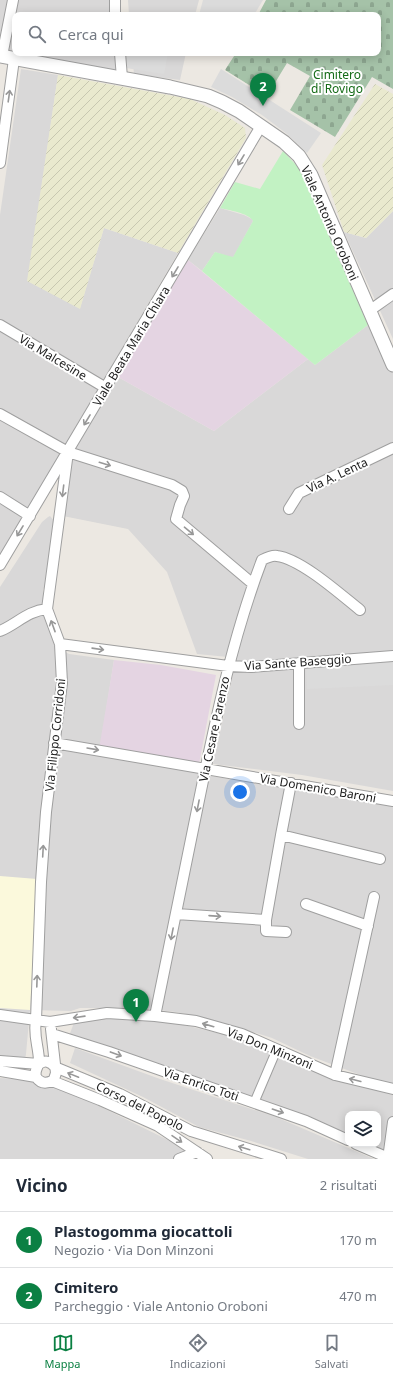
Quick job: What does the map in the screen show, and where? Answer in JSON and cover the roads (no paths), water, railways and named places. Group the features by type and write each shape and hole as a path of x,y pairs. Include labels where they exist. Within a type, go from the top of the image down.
{"street":[{"path":"12,12 14,0"},
{"path":"115,0 115,12"},
{"path":"0,163 5,57 12,13"},
{"path":"120,56 122,78"},
{"name":"Viale Antonio Oroboni","path":"5,57 170,87 208,96 222,102 284,142 305,164 393,365"},
{"name":"Viale Beata Maria Chiara","path":"0,565 261,126"},
{"path":"369,311 393,294"},
{"name":"Via Malcesine","path":"0,325 106,388"},
{"path":"0,414 68,452 172,485 182,491 184,496 176,519 253,584"},
{"name":"Via A. Lenta","path":"289,509 299,493 393,448"},
{"name":"Via Filippo Corridoni","path":"39,1064 34,1029 36,1020 41,889 46,812 62,683 60,644 47,609 68,452"},
{"path":"0,497 30,516"},
{"name":"Via Cesare Parenzo","path":"155,1016 205,768 228,666 253,584 262,560 275,555 293,561 327,584 360,610"},
{"path":"0,631 28,614 47,609"},
{"name":"Via Sante Baseggio","path":"60,644 228,666 251,667 393,656"},
{"path":"299,663 299,724"},
{"name":"Via Domenico Baroni","path":"54,743 393,801"},
{"path":"286,932 266,931 266,920 291,783"},
{"path":"281,835 380,859"},
{"path":"335,1074 374,897"},
{"path":"306,904 368,926"},
{"path":"176,914 266,920"},
{"name":"Via Don Minzoni","path":"0,1015 50,1022 107,1014 155,1016 196,1021 242,1034 335,1074 393,1089"},
{"path":"50,1022 56,1070 56,1076 52,1081"},
{"name":"Via Enrico Toti","path":"52,1034 109,1052 306,1121 345,1139"},
{"path":"254,1103 277,1049"},
{"name":"Corso del Popolo","path":"0,1061 39,1064 48,1062 55,1067 120,1094 191,1132 281,1159"},
{"path":"36,1077 35,1070 39,1064"},
{"name":"Corso del Popolo","path":"0,1071 36,1077 41,1082 52,1081 100,1100 158,1126 207,1159"},
{"path":"363,1147 389,1159 393,1122"},
{"path":"179,1159 197,1152"}],"place":[{"name":"Cimitero","path":"263,106"},
{"name":"Plastogomma giocattoli","path":"136,1022"}],"park label":[{"name":"Cimitero di Rovigo","path":"337,81"}]}
